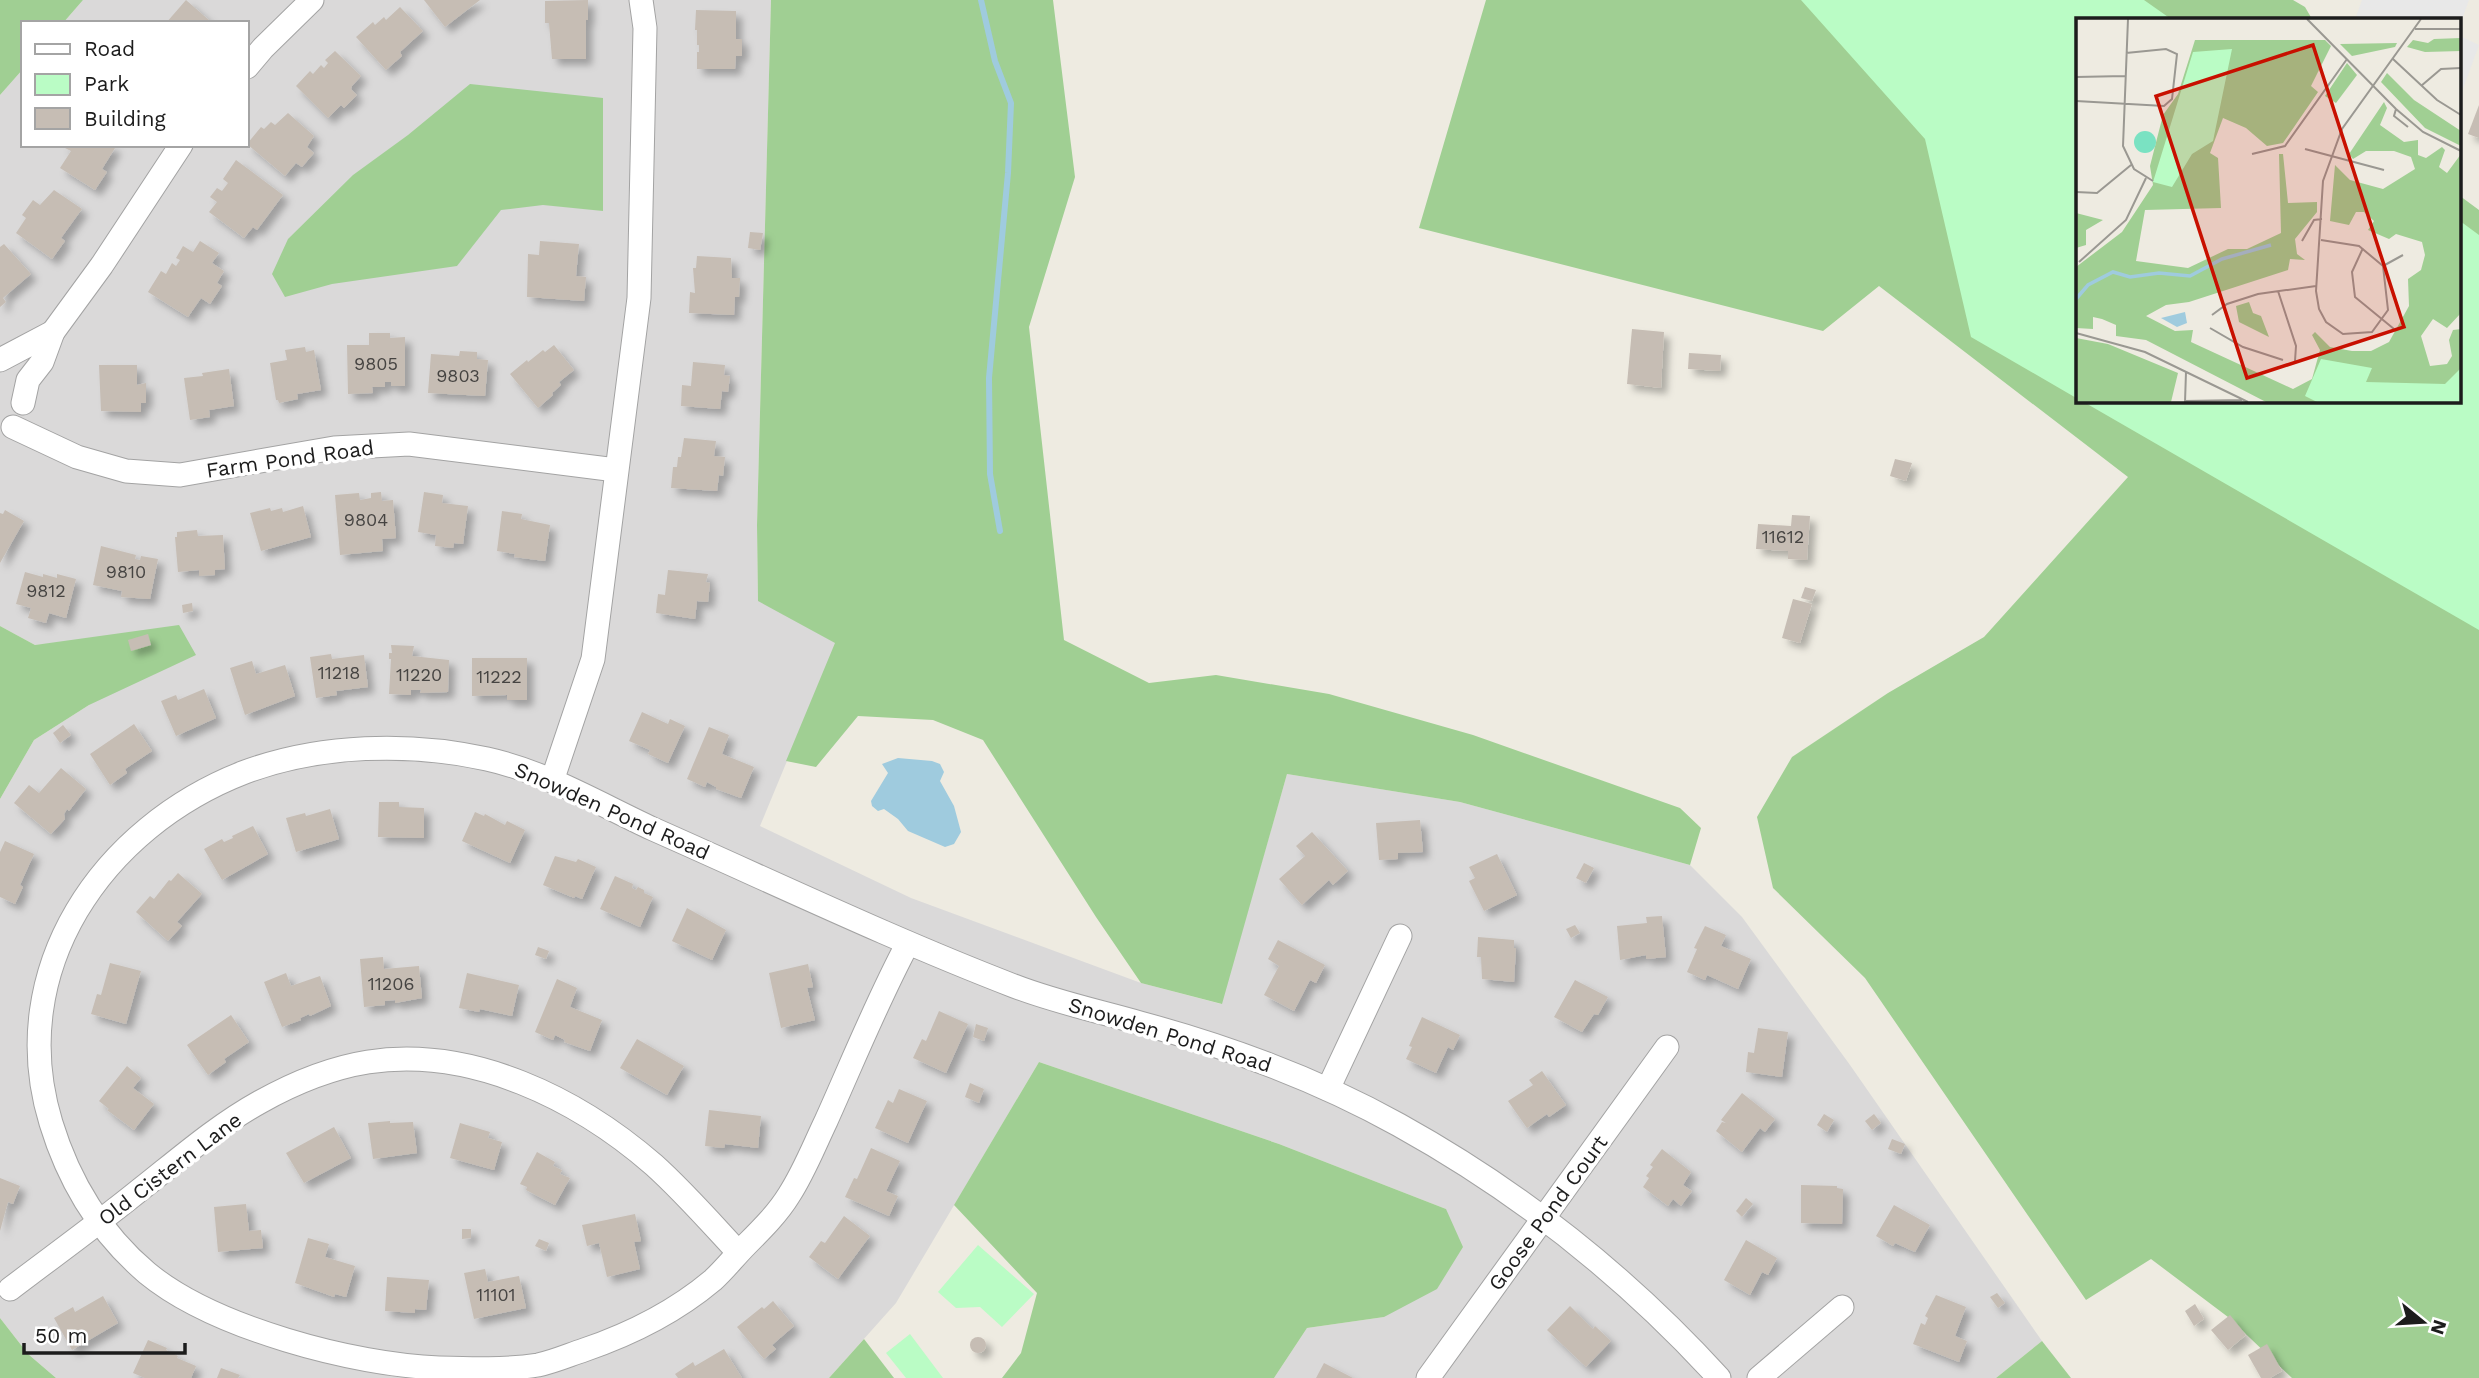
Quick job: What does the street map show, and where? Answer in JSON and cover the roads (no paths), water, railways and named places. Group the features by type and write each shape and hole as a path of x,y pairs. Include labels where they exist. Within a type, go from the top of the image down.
{"street":[{"path":"248,66 312,0"},
{"path":"552,781 593,659 639,298 645,28 641,0"},
{"name":"Farm Pond Road","path":"180,147 102,265 53,332 42,362 28,380 20,416 7,431 77,457 126,471 180,475 334,448 409,444 617,470"},
{"name":"Farm Pond Road","path":"0,360 53,332"},
{"path":"0,368 13,377 20,387 23,404"},
{"name":"Snowden Pond Road","path":"908,943 879,997 832,1108 788,1198 766,1226 738,1252 721,1274 658,1319 543,1371 431,1368 363,1360 301,1344 230,1319 179,1296 149,1274 122,1249 76,1188 61,1156 46,1105 40,1070 40,1030 46,989 62,939 80,903 102,872 132,840 207,790 247,771 331,752 369,749 446,752 517,766 908,943 1017,987 1087,1010 1210,1044 1328,1089 1403,1127 1544,1218 1643,1300 1718,1378"},
{"path":"1328,1089 1400,936"},
{"name":"Goose Pond Court","path":"1428,1378 1667,1047"},
{"name":"Old Cistern Lane","path":"10,1289 100,1222 205,1137 258,1103 299,1082 331,1070 370,1061 435,1061 472,1067 510,1078 576,1109 603,1125 670,1180 738,1252"},
{"path":"1759,1378 1842,1307"}],"water":[{"path":"898,758 940,764 944,772 940,781 954,806 961,832 954,844 945,847 908,831 884,809 878,811 872,806 871,801 888,773 882,764"}],"waterway":[{"path":"981,0 995,61 1011,103 1008,173 989,378 990,474 1000,531"}]}
